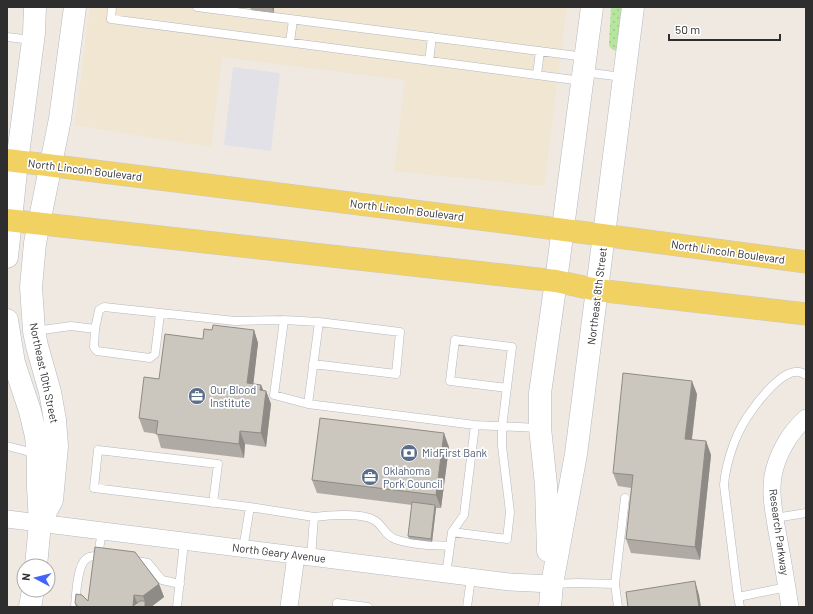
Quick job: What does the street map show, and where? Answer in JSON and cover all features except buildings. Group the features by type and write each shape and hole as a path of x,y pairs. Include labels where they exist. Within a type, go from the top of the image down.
{"main road":[{"path":"7,257 12,161 33,40 35,7"},
{"name":"Northeast 10th Street","path":"40,523 52,500 57,446 55,420 50,392 34,331 31,287 35,243 60,119 75,7"},
{"name":"Northeast 8th Street","path":"552,584 548,550 546,486 540,428 540,393 592,7"},
{"name":"Northeast 8th Street","path":"550,607 552,584 576,454 633,7"},
{"name":"North Lincoln Boulevard","path":"12,161 806,262"},
{"path":"9,220 556,281 597,290 806,314"},
{"name":"Northeast 10th Street","path":"7,320 14,363 30,411 36,436 40,523 37,558"}],"street":[{"name":"Research Parkway","path":"790,607 775,518 772,485 775,467 785,444 799,424 806,418"},
{"name":"North Geary Avenue","path":"7,519 471,578 552,584"},
{"path":"289,607 303,557"}],"lane":[{"path":"112,7 110,19 537,75 584,70"},
{"path":"197,7 540,51 584,70 625,77"},
{"path":"290,42 293,20"},
{"path":"7,37 33,40"},
{"path":"429,61 432,37"},
{"path":"537,75 540,51"},
{"path":"160,314 155,354 150,358 97,351 94,347 99,310 104,307 235,321 284,320 318,322 400,332 396,374 313,364"},
{"path":"284,320 274,395 308,404 475,425 540,428"},
{"path":"308,404 318,322"},
{"path":"34,331 71,326 96,329"},
{"path":"452,532 507,539 510,512 502,446 502,427 507,388 512,347 455,340 450,382 507,388"},
{"path":"740,607 724,485 726,468 734,442 749,413 768,391 785,376 793,372 802,373 806,376"},
{"path":"446,574 452,532 464,515 475,425"},
{"path":"7,446 26,451 37,451"},
{"path":"213,503 218,464 98,450 94,488 213,503 250,507 314,517 338,515 368,518 376,522 389,536 394,539 421,544 450,546"},
{"path":"618,607 614,584 625,498"},
{"path":"243,549 250,507"},
{"path":"775,518 806,513"},
{"path":"303,557 314,517"},
{"path":"98,556 102,531"},
{"path":"177,607 184,542"},
{"path":"75,607 79,575 84,561 88,557 98,556 112,558"},
{"path":"126,560 148,563 162,580 180,584"},
{"path":"467,607 471,578"},
{"path":"552,584 614,584"},
{"path":"738,597 787,587"},
{"path":"337,607 338,603 368,607"}],"shaded area":[{"path":"90,7 567,7 544,186 394,171 405,80 222,57 211,147 75,125"},
{"path":"233,67 280,73 271,151 224,145"}],"green space":[{"path":"611,7 626,7 617,51 613,50 609,46"}],"place":[{"name":"Our Blood Institute","path":"197,396"},
{"name":"MidFirst Bank","path":"409,453"},
{"name":"Oklahoma Pork Council","path":"370,477"}]}
